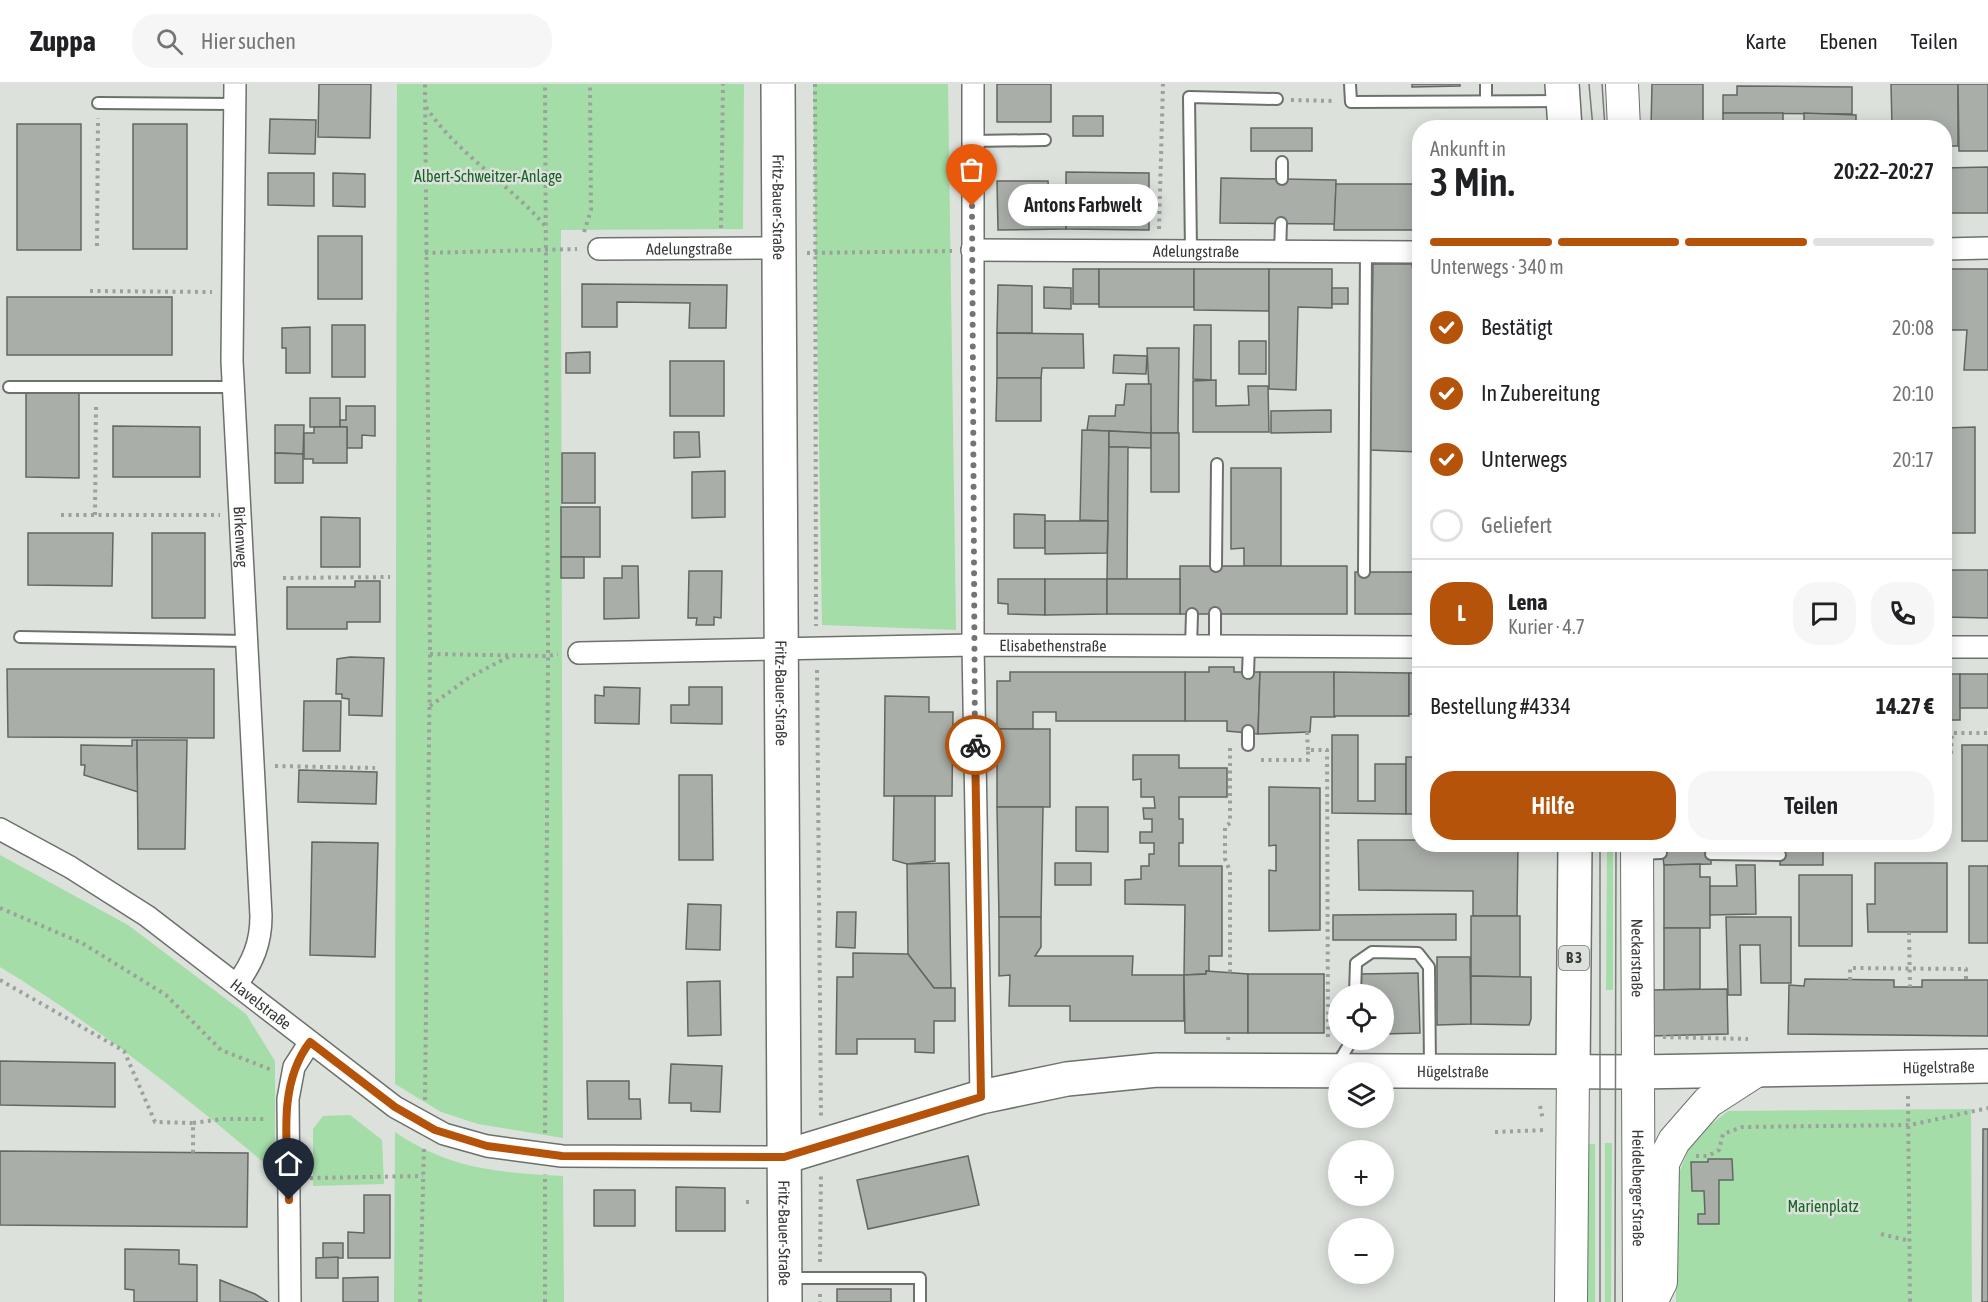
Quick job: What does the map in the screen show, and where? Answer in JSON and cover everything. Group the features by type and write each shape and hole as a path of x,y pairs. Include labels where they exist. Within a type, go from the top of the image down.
{"main road":[{"name":"Fritz-Bauer-Straße","path":"778,84 785,1290"},
{"path":"1622,84 1624,120"},
{"name":"B 3","path":"1571,1302 1575,852"},
{"name":"Neckarstraße","path":"1639,1072 1645,852"},
{"name":"Hügelstraße","path":"1394,1072 1756,1071 1988,1066"},
{"name":"Hügelstraße","path":"784,1157 981,1097 1067,1079 1157,1070 1328,1071"},
{"path":"1653,1297 1663,1163 1674,1141 1708,1102 1756,1071"},
{"name":"Heidelberger Straße","path":"1639,1072 1653,1297"}],"street":[{"path":"973,84 973,645 981,1097"},
{"name":"Birkenweg","path":"235,94 232,292 234,387 261,933 252,961 237,984"},
{"name":"Adelungstraße","path":"599,249 779,248"},
{"path":"1952,249 1988,248"},
{"name":"Adelungstraße","path":"972,250 1412,252"},
{"name":"Elisabethenstraße","path":"579,653 973,645 1412,647"},
{"path":"1952,647 1988,647"},
{"name":"Havelstraße","path":"0,828 109,891 237,984 395,1107 424,1125 471,1142 545,1155 784,1157"},
{"path":"290,1302 288,1119 291,1074 310,1042"}],"lane":[{"path":"1350,84 1351,102 1486,100 1564,104"},
{"path":"1486,84 1486,100"},
{"path":"98,103 235,94"},
{"path":"1191,251 1190,97 1277,99"},
{"path":"972,141 1045,140"},
{"path":"1282,162 1282,179"},
{"path":"1280,252 1281,223"},
{"path":"1365,572 1366,252"},
{"path":"9,387 234,387"},
{"path":"1216,566 1217,464"},
{"path":"1215,613 1215,646"},
{"path":"1191,646 1192,614"},
{"path":"20,637 247,641"},
{"path":"1248,672 1249,646"},
{"path":"1248,731 1248,745"},
{"path":"1711,854 1717,852"},
{"path":"1753,852 1780,855"},
{"path":"1355,984 1356,963 1372,952 1418,953 1429,967 1430,1072"},
{"path":"785,1290 820,1277 920,1278 920,1302"}],"path":[{"path":"420,1302 430,654 425,84"},
{"path":"545,84 548,656 545,1302"},
{"path":"425,253 579,249 591,210 590,84"},
{"path":"721,250 723,84"},
{"path":"814,84 816,623"},
{"path":"1158,251 1163,84"},
{"path":"1277,99 1351,102"},
{"path":"97,246 98,103"},
{"path":"425,107 449,136 528,206 547,228"},
{"path":"837,254 935,251"},
{"path":"90,291 232,292"},
{"path":"95,515 96,387"},
{"path":"61,515 240,515"},
{"path":"283,578 390,577"},
{"path":"430,654 548,656 579,653"},
{"path":"429,706 470,677 511,656"},
{"path":"817,677 820,1108"},
{"path":"1260,760 1308,760 1308,732"},
{"path":"1952,754 1952,733 1988,733"},
{"path":"1230,745 1230,823 1224,827 1225,859 1230,871 1230,974"},
{"path":"1308,750 1327,750 1328,1039"},
{"path":"254,766 375,768"},
{"path":"0,908 82,943 166,995 221,1050 291,1074"},
{"path":"1909,932 1910,987"},
{"path":"1850,980 1850,968 1966,969 1966,980"},
{"path":"0,980 124,1050 155,1122 193,1123 222,1119 288,1119"},
{"path":"1228,1040 1229,1033"},
{"path":"1908,1104 1911,1302"},
{"path":"1690,1156 1708,1156 1719,1150 1723,1134 1742,1127 1910,1125 1988,1107"},
{"path":"193,1123 193,1153"},
{"path":"1495,1132 1543,1130"},
{"path":"820,1302 821,1172"},
{"path":"288,1179 423,1176"},
{"path":"746,1202 752,1202"},
{"path":"1881,1234 1910,1241"}],"green space":[{"name":"Albert-Schweitzer-Anlage","path":"397,84 744,84 743,229 561,230 563,1138 478,1124 441,1112 395,1084"},
{"path":"813,84 948,84 956,630 822,625"},
{"path":"1607,852 1613,852 1613,990 1606,990"},
{"path":"0,855 128,925 246,1014 275,1061 275,1172 142,1064 37,990 0,967"},
{"name":"Marienplatz","path":"1971,1109 1972,1302 1676,1302 1675,1183 1692,1140 1728,1111"},
{"path":"350,1115 382,1140 384,1184 313,1186 313,1129 323,1116"},
{"path":"395,1132 435,1154 476,1167 496,1171 563,1176 564,1302 394,1302"},
{"path":"1605,1143 1612,1143 1611,1302 1605,1302"},
{"path":"1588,1144 1595,1144 1595,1302 1587,1302"}],"building":[{"path":"319,84 371,84 370,138 318,137"},
{"path":"997,84 1051,84 1051,122 997,122"},
{"path":"1412,84 1460,84 1460,86 1412,87"},
{"path":"1652,84 1703,84 1703,120 1651,120"},
{"path":"1891,84 1958,84 1958,146 1952,146 1952,120 1892,120"},
{"path":"1958,84 1988,84 1988,151 1959,151"},
{"path":"1737,86 1852,87 1852,114 1723,113 1723,95 1737,95"},
{"path":"1723,113 1783,113 1783,120 1723,120"},
{"path":"1804,113 1856,115 1856,120 1804,120"},
{"path":"1073,116 1103,116 1103,136 1073,136"},
{"path":"270,119 316,120 315,154 269,153"},
{"path":"17,124 81,124 81,250 17,250"},
{"path":"133,124 187,124 187,249 133,249"},
{"path":"1251,128 1312,128 1312,151 1251,151"},
{"path":"1988,167 1988,213 1952,213 1952,168"},
{"path":"1066,172 1149,173 1149,230 1066,229"},
{"path":"268,173 314,173 314,206 268,205"},
{"path":"333,173 365,174 365,207 333,206"},
{"path":"1221,178 1336,180 1335,224 1220,223"},
{"path":"997,181 1048,181 1049,196 1066,196 1066,229 998,230"},
{"path":"1336,184 1412,184 1412,230 1334,230"},
{"path":"318,236 362,236 362,299 318,299"},
{"path":"1373,264 1412,264 1412,452 1370,450"},
{"path":"1073,269 1099,269 1099,304 1073,304"},
{"path":"1099,269 1194,269 1194,307 1099,307"},
{"path":"1194,269 1269,269 1269,311 1194,310"},
{"path":"1269,269 1332,269 1332,308 1298,307 1296,390 1269,389"},
{"path":"1952,269 1988,269 1988,370 1964,370 1967,330 1952,330"},
{"path":"582,284 727,285 726,328 689,328 690,303 617,302 617,327 582,327"},
{"path":"998,285 1032,286 1032,333 997,333"},
{"path":"1044,287 1071,288 1071,309 1044,308"},
{"path":"1332,288 1348,288 1348,304 1332,304"},
{"path":"7,297 172,297 172,355 7,355"},
{"path":"332,325 365,325 365,377 332,377"},
{"path":"1194,325 1211,325 1211,380 1193,379"},
{"path":"310,327 310,373 286,373 286,348 282,348 282,328"},
{"path":"997,333 1083,334 1084,368 1042,368 1041,378 997,378"},
{"path":"1239,341 1266,341 1266,374 1239,374"},
{"path":"1147,348 1179,348 1178,433 1151,433"},
{"path":"590,352 590,373 566,373 566,353"},
{"path":"1114,355 1147,356 1146,374 1113,373"},
{"path":"670,361 724,361 724,416 670,416"},
{"path":"997,378 1041,378 1041,421 996,421"},
{"path":"1216,380 1216,406 1249,405 1248,386 1268,386 1269,432 1193,432 1193,381"},
{"path":"1126,384 1151,384 1151,433 1087,430 1089,416 1115,416 1116,405 1124,405"},
{"path":"26,392 79,392 79,478 26,477"},
{"path":"310,398 340,398 340,427 310,427"},
{"path":"346,406 375,406 375,436 362,435 362,448 347,448 347,427 340,427 340,420 346,420"},
{"path":"1331,410 1331,432 1271,433 1271,411"},
{"path":"275,425 304,425 303,454 275,453"},
{"path":"113,426 200,427 200,477 113,477"},
{"path":"314,427 347,427 347,463 313,463 313,459 304,459 304,433 314,433"},
{"path":"1975,427 1975,533 1952,533 1952,428"},
{"path":"1082,430 1109,431 1108,521 1080,520"},
{"path":"1109,431 1151,433 1151,448 1109,447"},
{"path":"674,432 699,432 700,457 674,458"},
{"path":"1151,433 1179,433 1179,492 1151,492"},
{"path":"1109,447 1128,447 1127,579 1107,579"},
{"path":"275,453 303,454 303,483 275,483"},
{"path":"562,453 595,453 595,503 562,503"},
{"path":"1231,468 1281,468 1281,566 1244,566 1244,548 1231,549"},
{"path":"725,471 725,517 692,518 692,472"},
{"path":"561,507 600,507 600,557 561,557"},
{"path":"1014,514 1045,515 1045,548 1014,548"},
{"path":"321,517 360,518 360,567 321,567"},
{"path":"1045,521 1108,521 1107,553 1045,554"},
{"path":"28,533 113,533 112,586 28,585"},
{"path":"152,533 205,533 205,618 152,618"},
{"path":"561,557 584,557 584,578 561,578"},
{"path":"622,566 638,566 639,618 604,619 604,578 622,578"},
{"path":"1180,566 1347,566 1347,614 1180,614"},
{"path":"1952,570 1988,570 1988,618 1952,617"},
{"path":"689,571 722,571 721,618 714,617 714,625 696,625 697,618 688,618"},
{"path":"1355,572 1412,572 1412,614 1355,614"},
{"path":"998,579 1045,579 1045,615 1008,614 1008,604 998,603"},
{"path":"1045,579 1107,579 1107,614 1045,615"},
{"path":"1107,579 1180,579 1180,614 1107,614"},
{"path":"355,581 380,581 380,622 347,622 347,629 287,629 287,587 355,587"},
{"path":"384,658 382,716 349,715 349,699 342,698 342,694 336,694 337,659"},
{"path":"1209,667 1234,667 1234,672 1260,672 1258,734 1227,731 1227,721 1185,721 1185,672 1209,672"},
{"path":"7,669 214,669 214,738 8,737"},
{"path":"1010,672 1185,672 1185,721 1056,721 1056,712 1033,712 1033,729 997,729 997,681 1010,681"},
{"path":"1260,672 1334,672 1335,717 1311,717 1310,732 1258,734"},
{"path":"1334,672 1409,673 1409,716 1334,716"},
{"path":"1409,673 1412,673 1412,714 1409,714"},
{"path":"1952,674 1960,674 1960,720 1952,720"},
{"path":"1960,674 1988,674 1988,708 1960,708"},
{"path":"604,687 640,688 639,724 595,723 595,695 604,696"},
{"path":"689,687 722,687 722,724 671,723 671,705 689,705"},
{"path":"885,696 929,697 929,712 953,712 952,796 884,796"},
{"path":"304,701 341,701 340,751 303,751"},
{"path":"997,729 1050,729 1050,807 997,807"},
{"path":"1332,735 1358,735 1358,801 1375,801 1375,764 1406,764 1406,814 1332,813"},
{"path":"132,740 137,740 138,792 84,775 85,765 81,765 81,745 132,746"},
{"path":"137,740 187,740 185,849 138,849"},
{"path":"1962,745 1988,745 1988,841 1962,841"},
{"path":"1133,755 1179,755 1179,768 1227,768 1227,797 1179,797 1179,819 1183,819 1183,843 1179,843 1179,866 1222,866 1222,956 1209,956 1209,971 1206,971 1206,974 1184,975 1185,905 1125,904 1125,880 1141,879 1141,866 1149,866 1149,854 1154,854 1154,843 1140,843 1140,832 1152,832 1152,819 1144,819 1143,808 1155,808 1154,797 1141,797 1141,779 1133,780"},
{"path":"1406,757 1412,757 1412,814 1406,814"},
{"path":"299,770 377,772 376,804 298,802"},
{"path":"679,775 712,775 713,860 679,860"},
{"path":"1269,787 1320,788 1320,930 1269,931 1269,870 1276,871 1276,845 1269,846"},
{"path":"894,796 935,796 935,861 907,864 893,860"},
{"path":"997,807 1043,807 1041,917 999,917"},
{"path":"1076,807 1108,807 1108,852 1076,851"},
{"path":"1358,840 1412,840 1412,852 1518,852 1517,916 1473,916 1473,891 1359,890"},
{"path":"312,842 378,843 375,957 310,955"},
{"path":"1662,852 1711,852 1711,864 1664,865"},
{"path":"1780,852 1823,852 1823,865 1780,865"},
{"path":"949,863 951,988 934,988 908,954 907,864"},
{"path":"1055,863 1091,863 1091,885 1055,885"},
{"path":"1875,863 1947,863 1947,932 1868,932 1867,904 1875,904"},
{"path":"1700,864 1700,877 1710,877 1710,928 1664,928 1664,865"},
{"path":"1736,865 1755,865 1756,914 1710,915 1710,886 1737,886"},
{"path":"1969,866 1988,866 1988,943 1969,943"},
{"path":"1799,875 1852,875 1852,946 1799,946"},
{"path":"688,904 721,905 720,950 686,949"},
{"path":"837,912 856,912 855,948 836,947"},
{"path":"1456,914 1456,940 1333,940 1333,915"},
{"path":"1471,916 1520,916 1520,977 1471,976"},
{"path":"999,917 1041,917 1041,947 1035,956 1133,956 1132,975 1184,975 1184,1021 1070,1021 1070,1006 1009,1006 1010,975 999,976"},
{"path":"1726,917 1791,917 1791,983 1761,983 1760,945 1740,945 1741,995 1728,995"},
{"path":"1664,928 1700,928 1700,989 1664,990"},
{"path":"853,953 908,954 934,988 955,988 955,1021 934,1021 934,1053 915,1052 915,1039 857,1039 857,1054 836,1054 837,977 853,977"},
{"path":"1437,957 1470,957 1471,1024 1437,1025"},
{"path":"1206,971 1248,974 1248,1033 1185,1033 1184,975 1206,974"},
{"path":"1418,973 1420,1033 1394,1034 1394,984 1360,984 1360,974"},
{"path":"1248,974 1324,974 1324,1033 1248,1033"},
{"path":"1471,976 1531,977 1529,1025 1471,1024"},
{"path":"1805,979 1894,980 1894,987 1922,987 1922,980 1988,980 1988,1036 1788,1034 1789,985 1804,986"},
{"path":"720,981 721,1035 688,1036 687,982"},
{"path":"1727,989 1728,1034 1649,1036 1648,990"},
{"path":"0,1061 115,1063 115,1107 0,1105"},
{"path":"671,1064 722,1066 720,1112 691,1111 691,1103 669,1103"},
{"path":"587,1081 629,1081 629,1099 640,1099 641,1119 588,1119"},
{"path":"1983,1129 1988,1129 1988,1302 1982,1302"},
{"path":"0,1151 248,1153 247,1227 0,1225"},
{"path":"968,1156 979,1205 868,1229 857,1180"},
{"path":"1708,1159 1732,1159 1733,1180 1719,1180 1719,1224 1698,1224 1698,1214 1705,1214 1704,1191 1692,1191 1691,1162 1708,1162"},
{"path":"676,1187 725,1188 725,1231 676,1231"},
{"path":"594,1190 635,1190 635,1226 594,1226"},
{"path":"364,1195 390,1195 390,1258 348,1258 348,1232 364,1233"},
{"path":"323,1243 343,1243 343,1258 323,1258"},
{"path":"125,1249 179,1250 179,1264 197,1265 197,1302 134,1302 134,1290 125,1289"},
{"path":"338,1257 338,1278 316,1278 316,1258"},
{"path":"378,1277 378,1302 343,1302 343,1278"},
{"path":"220,1280 255,1294 268,1302 220,1302"},
{"path":"837,1289 891,1289 891,1302 837,1302"}],"tram line":[{"path":"1589,84 1592,120"},
{"path":"1602,84 1604,120"},
{"path":"1600,852 1600,1302"},
{"path":"1615,1302 1616,852"}],"way so far":[{"path":"972,206 975,745"}],"place":[{"name":"Antons Farbwelt","path":"972,206"}],"route":[{"path":"289,1200 288,1099 290,1082 297,1061 310,1042 395,1107 435,1130 487,1146 562,1156 784,1157 981,1097 975,745"}]}
